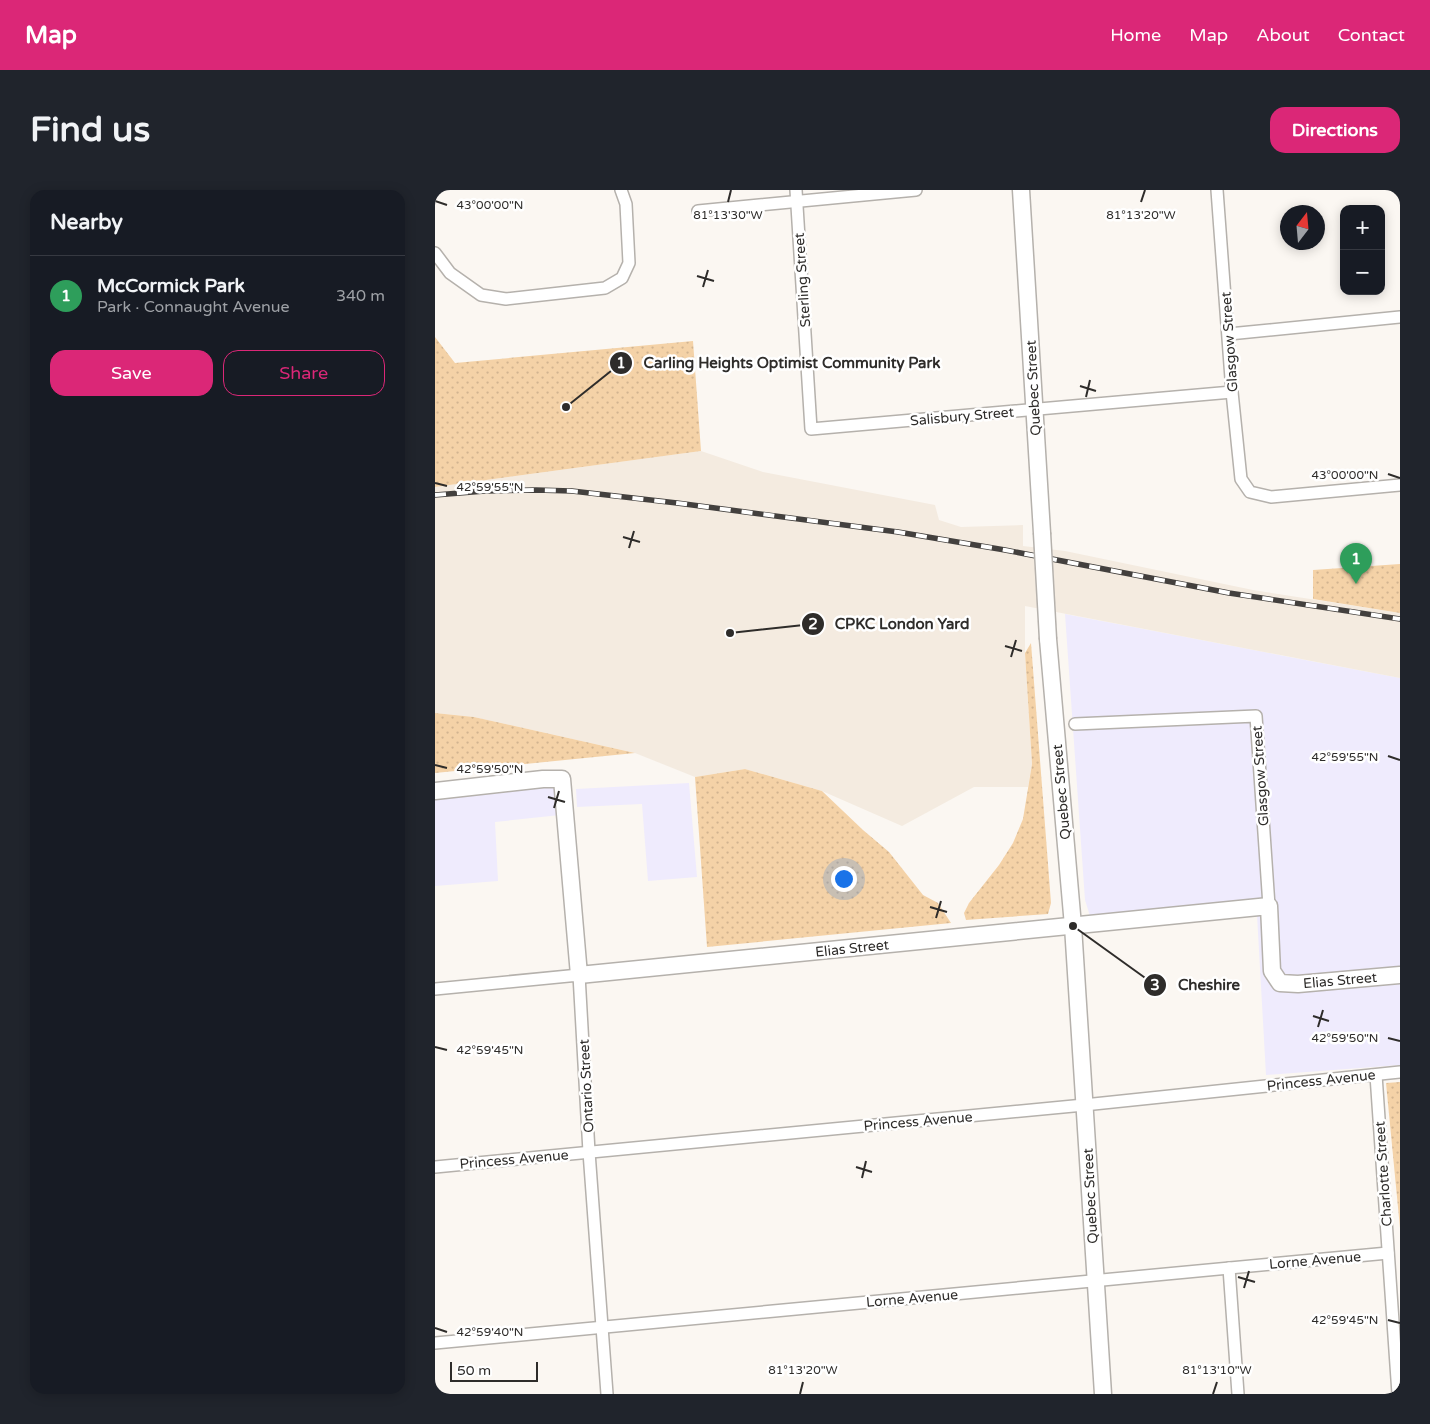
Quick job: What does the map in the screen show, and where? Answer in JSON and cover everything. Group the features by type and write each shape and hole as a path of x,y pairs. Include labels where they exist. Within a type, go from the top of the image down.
{"street":[{"path":"435,254 450,273 481,295 507,299 605,288 622,278 629,263 626,204 621,190"},
{"path":"698,211 797,196 916,190"},
{"name":"Quebec Street","path":"1021,190 1047,639 1073,926 1103,1394"},
{"name":"Glasgow Street","path":"1217,190 1232,392 1241,479 1250,492 1271,497 1400,484"},
{"name":"Sterling Street","path":"797,196 811,429"},
{"path":"1229,334 1400,317"},
{"name":"Salisbury Street","path":"811,429 1232,392"},
{"name":"Glasgow Street","path":"1075,724 1256,716 1272,970 1280,983"},
{"name":"Ontario Street","path":"435,791 543,779 562,779 579,975 589,1152 607,1394"},
{"name":"Elias Street","path":"435,989 1269,906"},
{"name":"Elias Street","path":"1280,983 1298,984 1400,975"},
{"name":"Princess Avenue","path":"435,1167 1084,1105 1400,1072"},
{"name":"Charlotte Street","path":"1376,1075 1398,1394"},
{"name":"Lorne Avenue","path":"435,1343 1388,1253"},
{"path":"1229,1268 1238,1394"}],"shaded area":[{"path":"435,337 455,363 693,341 701,451 435,487"},
{"path":"701,451 763,472 935,505 939,520 961,527 1023,525 1023,546 1065,551 1253,590 1400,613 1400,678 1025,606 1025,653 1032,764 1028,787 974,787 902,826 822,791 745,769 695,777 635,753 474,717 435,713 435,487"},
{"path":"1400,564 1400,613 1313,599 1313,570"},
{"path":"1065,614 1400,678 1400,1065 1266,1075 1257,915 1094,929 1085,900"},
{"path":"1031,643 1051,903 1048,914 966,920 964,913 969,903 999,865 1013,843 1023,819 1032,764 1025,653"},
{"path":"435,713 474,717 635,753 435,773"},
{"path":"745,769 822,791 889,852 923,895 938,903 951,923 707,947 695,777"},
{"path":"689,783 697,877 648,881 642,804 577,807 576,789"},
{"path":"554,785 560,815 495,822 498,881 435,886 435,797"},
{"path":"1400,1082 1400,1228 1386,1083"}],"railway":[{"path":"435,495 485,491 572,491 677,503 898,532 1005,550 1229,593 1400,619"}],"place":[{"name":"Carling Heights Optimist Community Park","path":"566,407"},
{"name":"McCormick Park","path":"1356,584"},
{"name":"CPKC London Yard","path":"730,633"},
{"name":"Cheshire","path":"1073,926"}]}
